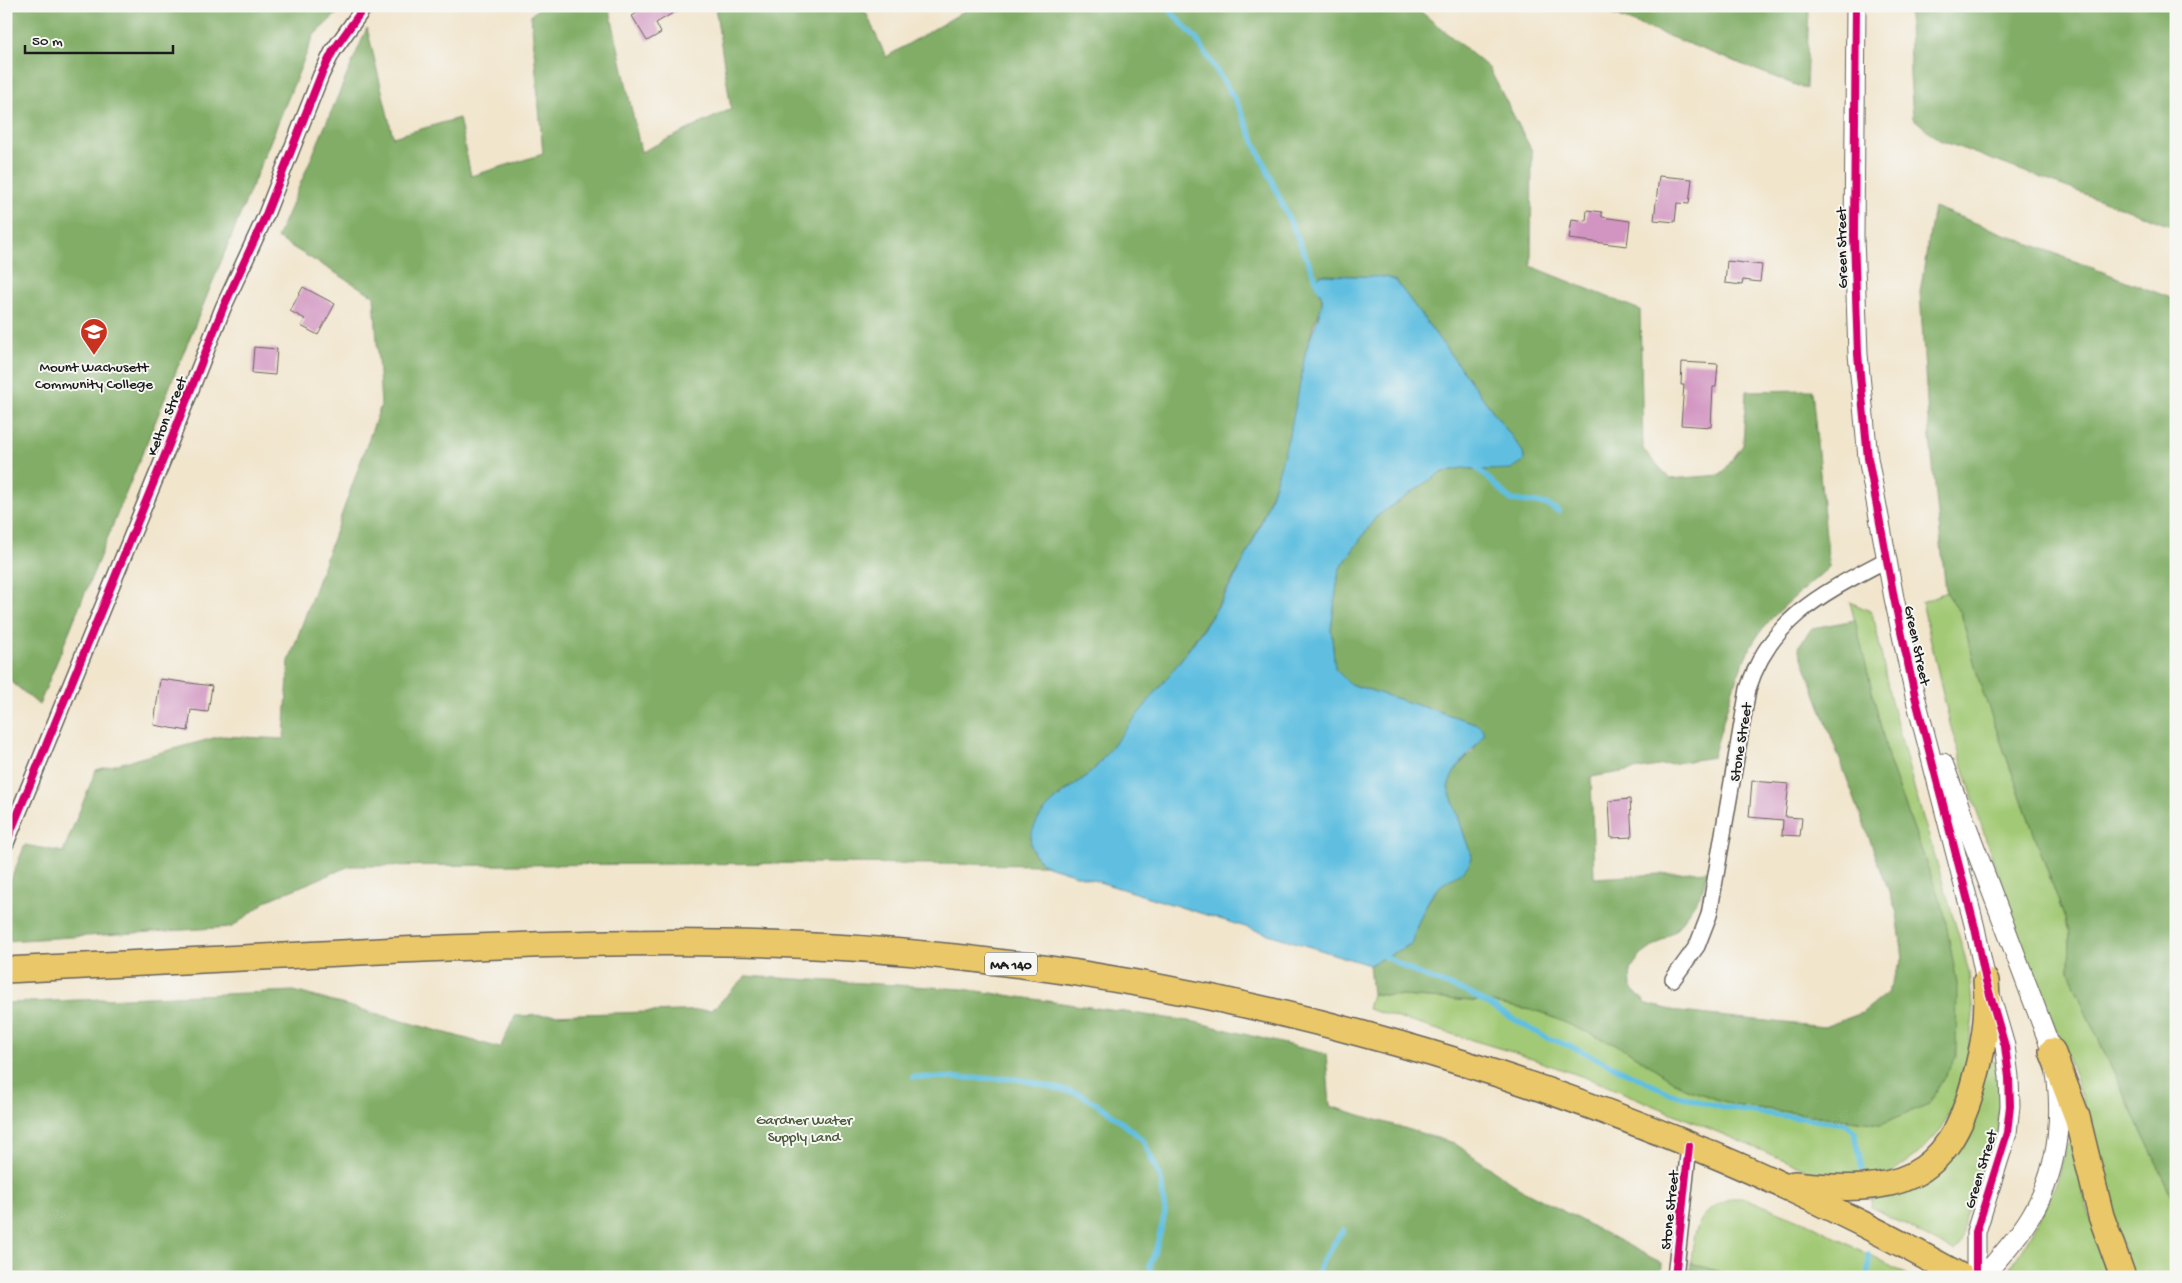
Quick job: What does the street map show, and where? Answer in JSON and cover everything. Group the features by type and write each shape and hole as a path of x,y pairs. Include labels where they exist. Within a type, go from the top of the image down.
{"highway":[{"name":"MA 140","path":"6,970 574,942 787,944 954,957 1030,967 1153,987 1331,1026 1490,1073 1600,1111 1774,1182 1874,1230 1962,1277"},
{"path":"1774,1182 1841,1188 1878,1186 1916,1174 1932,1164 1942,1154 1957,1131 1972,1089 1986,1032 1988,1002 1986,981"},
{"path":"2052,1051 2076,1117 2101,1216 2123,1277"}],"street":[{"name":"Kelton Street","path":"6,843 164,459 223,308 265,217 321,74 333,51 365,6"},
{"name":"Green Street","path":"1856,6 1854,236 1858,354 1867,449 1901,633 1986,981 2005,1046 2010,1106 2003,1150 1982,1207 1976,1232 1976,1277"},
{"name":"Stone Street","path":"1673,979 1698,946 1709,915 1748,689 1759,660 1777,633 1804,608 1833,588 1886,560"},
{"name":"Green Street","path":"1901,633 1936,741 2052,1051 2060,1103 2057,1139 2050,1170 2033,1214 1983,1277"},
{"name":"Stone Street","path":"1675,1277 1689,1146"}],"green space":[{"name":"Mount Wachusett Community College","path":"6,6 345,6 314,35 39,705 6,677"},
{"path":"541,6 609,6 641,152 731,109 715,6 863,6 886,57 973,6 1414,6 1489,68 1532,151 1531,266 1640,310 1643,449 1670,479 1721,475 1743,445 1746,391 1812,390 1829,567 1772,618 1750,648 1735,684 1713,757 1591,777 1594,878 1708,871 1701,894 1675,931 1640,956 1630,970 1631,987 1647,1004 1680,1012 1824,1027 1862,1013 1887,993 1903,958 1897,913 1798,647 1812,628 1855,620 1889,761 1944,912 1957,983 1956,1057 1929,1104 1881,1124 1734,1105 1684,1088 1625,1049 1541,1012 1487,1002 1372,994 1369,965 1411,944 1429,900 1438,888 1465,869 1472,858 1448,787 1455,771 1474,750 1475,723 1350,684 1335,669 1331,629 1339,570 1376,517 1440,473 1462,468 1487,470 1524,460 1523,452 1396,281 1386,277 1320,275 1318,290 1322,297 1322,307 1314,323 1306,351 1299,396 1284,457 1266,509 1246,557 1213,613 1173,671 1091,773 1061,794 1038,819 1034,855 1044,865 827,863 350,866 268,900 232,927 6,941 6,891 25,845 63,852 96,770 221,736 284,739 289,661 381,405 374,296 277,238 367,28 393,137 459,118 471,176 543,154 531,15"},
{"path":"1609,6 1809,6 1806,89 1611,14"},
{"path":"1909,6 2176,6 2176,228 1939,140 1913,118"},
{"path":"1934,207 2176,300 2176,1204 2086,1013 2069,970 2070,933 1980,684 1961,613 1946,592 1928,419 1920,292"},
{"path":"1946,592 1961,613 1980,684 2070,933 2069,970 2086,1013 2176,1204 2176,1277 2130,1277 2077,1081 2024,952 1985,837 1950,724 1922,602"},
{"path":"1850,602 1870,611 1875,623 1890,697 1915,791 1969,973 1973,1016 1968,1056 1954,1102 1942,1128 1917,1155 1892,1173 1830,1179 1595,1081 1512,1052 1368,1009 1372,994 1487,1002 1541,1012 1625,1049 1684,1088 1734,1105 1881,1124 1944,912 1889,761"},
{"name":"Gardner Water Supply Land","path":"746,976 963,989 1195,1022 1326,1054 1330,1106 1454,1143 1521,1189 1662,1263 1661,1277 6,1277 6,1003 294,991 500,1048 515,1016 712,1010"},
{"path":"1991,1061 1999,1062 2000,1076 1999,1118 1995,1145 1986,1172 1966,1213 1961,1243 1954,1251 1871,1207 1872,1199 1892,1196 1916,1184"},
{"path":"2065,1144 2072,1144 2108,1277 2009,1277 2008,1272 2036,1227 2052,1195 2058,1178"},
{"path":"1731,1198 1745,1198 1814,1226 1911,1277 1736,1277 1691,1263 1694,1240 1699,1223 1711,1209"},
{"path":"1691,1263 1736,1277 1689,1277"}],"water":[{"path":"1320,275 1386,277 1396,281 1523,452 1524,461 1511,469 1462,468 1440,473 1376,517 1339,570 1331,629 1335,669 1350,684 1475,723 1482,728 1484,734 1454,772 1448,787 1472,858 1465,869 1438,888 1429,899 1411,944 1369,965 1044,865 1034,852 1030,840 1040,816 1055,800 1094,770 1182,659 1216,609 1246,556 1267,507 1290,432 1305,354 1321,308 1322,297 1315,283"}],"building":[{"path":"648,6 685,6 656,23 661,33 647,41 632,16"},
{"path":"1659,176 1692,179 1689,204 1677,203 1675,222 1654,220"},
{"path":"1587,210 1602,212 1602,217 1630,221 1627,246 1569,239 1572,219 1586,221"},
{"path":"1727,261 1762,265 1760,282 1743,280 1742,285 1725,283"},
{"path":"303,287 335,304 318,335 301,326 305,319 290,311"},
{"path":"254,347 277,349 275,375 252,373"},
{"path":"1682,362 1718,364 1716,387 1713,387 1711,427 1681,425 1684,385 1681,385"},
{"path":"160,679 212,686 208,712 191,710 188,731 154,725"},
{"path":"1752,781 1789,784 1785,817 1802,818 1800,836 1782,835 1783,820 1749,817"},
{"path":"1630,799 1632,837 1611,838 1609,801"}],"waterway":[{"path":"1166,6 1197,40 1236,101 1320,288"},
{"path":"1474,465 1511,500 1546,504 1558,511"},
{"path":"1381,954 1420,975 1469,993 1543,1036 1577,1049 1667,1092 1703,1103 1739,1110 1846,1124 1855,1132 1862,1169"},
{"path":"913,1077 1018,1079 1080,1094 1108,1111 1143,1140 1161,1179 1165,1213 1150,1265 1151,1277"},
{"path":"1317,1277 1320,1265 1343,1230"},
{"path":"1868,1255 1869,1277"}],"cycle path":[{"path":"6,843 223,308 265,217 321,75 333,51 365,6"},
{"path":"1856,6 1854,236 1858,354 1868,458 1894,598 1915,696 1975,928 1986,981 2005,1046 2009,1077 2010,1106 2007,1133 1976,1232 1976,1277"},
{"path":"1675,1277 1689,1146"}],"place":[{"name":"Mount Wachusett Community College","path":"94,356"}]}
